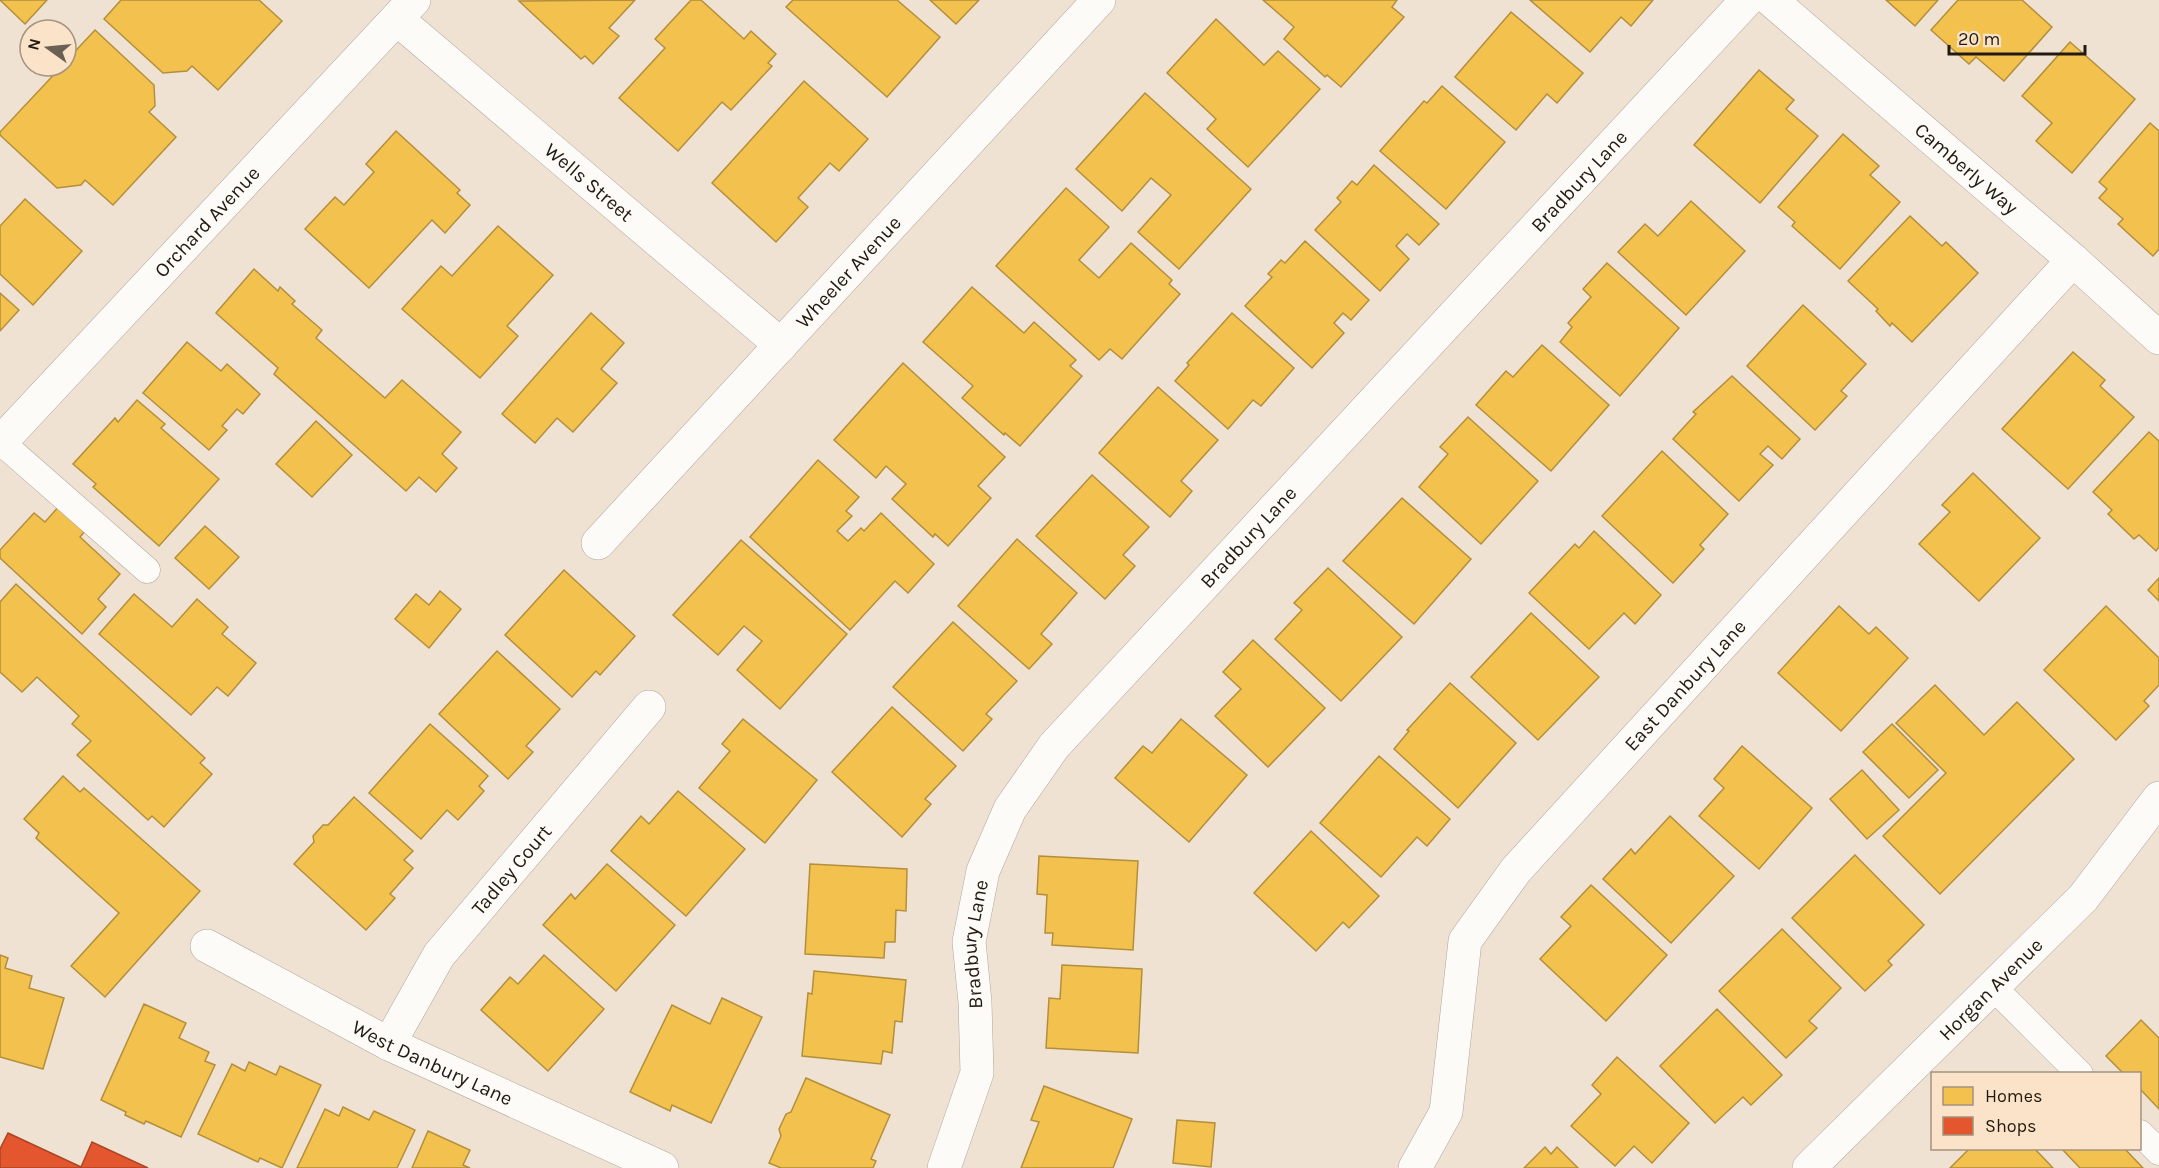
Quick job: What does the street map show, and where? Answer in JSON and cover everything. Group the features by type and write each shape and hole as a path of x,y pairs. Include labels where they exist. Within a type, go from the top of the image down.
{"street":[{"name":"Wheeler Avenue","path":"598,543 1099,0"},
{"name":"Bradbury Lane","path":"944,1168 977,1073 975,1002 969,942 983,871 1010,809 1054,746 1747,0"},
{"name":"Camberly Way","path":"1772,0 2073,260 2159,338"},
{"name":"Wells Street","path":"405,10 781,345"},
{"name":"Orchard Avenue","path":"1,443 405,10"},
{"name":"East Danbury Lane","path":"1415,1168 1446,1112 1465,941 1516,870 2073,260"},
{"name":"Tadley Court","path":"389,1044 439,955 649,707"},
{"name":"Horgan Avenue","path":"1809,1168 2083,898 2159,798"},
{"name":"West Danbury Lane","path":"207,946 389,1044 662,1168"}],"lane":[{"path":"1,443 147,570"},
{"path":"1992,987 2078,1072"},
{"path":"2141,1135 2159,1152"}],"building: Homes":[{"path":"0,0 47,0 30,18 19,18"},
{"path":"121,0 259,0 282,21 218,90 192,66 187,71 163,73 104,19"},
{"path":"635,0 609,28 619,36 593,64 585,56 581,59 519,1"},
{"path":"691,0 701,0 744,39 751,31 776,54 768,63 772,66 731,110 722,102 678,151 619,98 665,48 655,39"},
{"path":"793,0 897,0 940,37 887,97 786,7"},
{"path":"930,0 979,0 956,24"},
{"path":"1263,0 1397,0 1392,7 1404,17 1341,87 1327,75 1325,77 1284,39 1294,27"},
{"path":"1530,0 1653,0 1631,26 1621,17 1590,52"},
{"path":"1886,0 1938,0 1915,26"},
{"path":"1958,0 2022,0 2052,27 2004,81 1976,57 1969,64 1931,30"},
{"path":"1511,12 1583,73 1557,103 1547,94 1516,130 1455,77"},
{"path":"1216,19 1264,65 1278,51 1320,89 1248,167 1207,129 1216,119 1167,73"},
{"path":"95,30 154,85 155,106 149,112 176,137 113,205 85,180 81,185 57,188 0,135 0,132 51,78 78,78 78,48"},
{"path":"2070,42 2135,99 2072,173 2036,141 2052,123 2022,96"},
{"path":"1759,70 1794,100 1786,109 1818,136 1760,203 1694,145"},
{"path":"804,81 868,139 839,171 830,163 798,198 808,207 776,242 712,183"},
{"path":"1442,86 1505,142 1446,209 1380,151 1424,101 1427,103"},
{"path":"1145,93 1251,189 1179,269 1138,232 1171,195 1151,178 1122,211 1076,169"},
{"path":"2150,123 2159,131 2159,249 2153,256 2118,224 2123,219 2099,198 2107,189 2099,182"},
{"path":"396,131 460,190 457,193 470,205 445,233 432,220 369,288 305,229 335,197 344,205 374,172 366,164"},
{"path":"1843,134 1879,166 1870,175 1900,202 1840,269 1792,226 1795,222 1778,207"},
{"path":"1374,165 1439,224 1419,245 1407,234 1396,246 1409,259 1380,291 1315,230 1341,202 1337,198 1352,181 1357,185"},
{"path":"1066,188 1109,227 1079,260 1099,278 1131,243 1172,280 1169,284 1180,294 1122,359 1110,349 1099,360 996,266"},
{"path":"25,199 82,251 33,305 0,274 0,226"},
{"path":"1691,201 1745,251 1686,315 1618,252 1645,224 1658,236"},
{"path":"1910,216 1942,246 1946,242 1978,273 1912,342 1892,323 1890,326 1876,311 1878,309 1848,281"},
{"path":"498,226 553,275 507,326 518,336 480,378 402,309 441,266 452,276"},
{"path":"1305,241 1369,300 1351,320 1343,313 1334,323 1344,333 1312,368 1245,306 1272,277 1268,274 1281,260 1285,263"},
{"path":"1607,263 1679,328 1620,396 1560,342 1572,327 1568,323 1591,297 1583,289"},
{"path":"254,269 278,291 280,287 295,301 292,304 322,330 316,338 385,398 402,380 461,432 442,454 457,468 436,492 419,477 406,491 274,374 278,368 216,313"},
{"path":"972,287 1024,333 1034,322 1076,360 1070,366 1082,376 1020,446 962,398 973,386 923,342"},
{"path":"0,293 19,310 0,331"},
{"path":"1803,305 1866,364 1841,391 1847,396 1815,430 1747,366"},
{"path":"591,313 624,343 601,369 617,383 573,432 557,418 535,443 502,414"},
{"path":"1232,313 1294,368 1261,406 1253,400 1228,429 1175,381 1189,365 1187,363"},
{"path":"187,342 221,371 227,364 260,394 243,414 237,409 222,426 227,430 209,450 143,393"},
{"path":"1542,345 1609,405 1551,471 1476,405 1506,371 1513,377"},
{"path":"2073,352 2105,380 2100,386 2134,417 2068,489 2002,429"},
{"path":"903,363 1005,457 978,486 991,498 948,546 935,534 933,537 892,499 906,484 886,466 876,478 834,440"},
{"path":"1732,376 1800,439 1782,459 1768,446 1760,454 1773,465 1739,501 1673,439 1696,414 1693,412"},
{"path":"1158,387 1218,440 1181,481 1192,491 1170,517 1099,453"},
{"path":"137,400 165,424 161,428 219,479 159,546 93,487 96,484 73,464 115,418 118,422"},
{"path":"1468,417 1538,481 1481,544 1419,487 1448,454 1440,447"},
{"path":"316,421 352,455 312,497 276,464"},
{"path":"2149,432 2159,441 2159,547 2156,551 2139,535 2134,539 2108,514 2112,510 2093,492"},
{"path":"1662,451 1728,514 1700,545 1704,549 1673,583 1602,516"},
{"path":"818,460 859,497 846,511 852,516 837,531 848,541 861,528 864,531 881,513 934,564 908,593 895,581 850,630 750,537"},
{"path":"1973,473 2040,538 1979,601 1919,544 1950,512 1942,505"},
{"path":"1092,475 1149,527 1123,555 1135,566 1105,599 1036,536"},
{"path":"1402,498 1471,559 1414,624 1343,561"},
{"path":"60,505 87,529 80,537 120,574 98,599 106,607 82,634 0,558 0,550 34,513 45,522"},
{"path":"205,526 239,557 209,589 175,558"},
{"path":"1594,531 1661,595 1635,624 1624,613 1589,649 1529,593 1575,544 1579,548"},
{"path":"1017,539 1077,593 1041,634 1052,644 1029,669 958,606"},
{"path":"741,540 847,634 780,709 737,670 762,641 744,626 718,655 673,615"},
{"path":"1328,568 1402,637 1341,701 1275,639 1302,610 1294,603"},
{"path":"564,570 635,636 600,675 596,671 572,697 505,635"},
{"path":"2159,578 2159,601 2148,590"},
{"path":"16,584 205,758 200,763 212,774 164,827 152,816 148,820 77,755 91,741 72,724 79,716 37,677 22,692 0,672 0,602"},
{"path":"440,591 461,609 429,648 395,619 416,594 429,605"},
{"path":"134,594 172,627 197,599 228,627 222,634 256,663 228,696 217,687 191,715 99,634"},
{"path":"1839,606 1869,634 1876,627 1908,658 1841,731 1778,673"},
{"path":"2106,606 2159,658 2159,685 2144,701 2149,706 2116,740 2044,670"},
{"path":"1531,613 1599,677 1538,740 1471,677"},
{"path":"953,622 1017,681 986,714 992,719 963,751 893,687"},
{"path":"1253,640 1325,708 1268,767 1215,716 1241,689 1223,672"},
{"path":"497,651 560,709 526,746 533,752 508,779 439,714"},
{"path":"1450,683 1516,743 1458,808 1394,749 1409,731 1407,730"},
{"path":"1935,685 1984,735 2017,702 2074,759 1940,894 1883,836 1946,773 1896,723"},
{"path":"892,707 956,766 925,799 931,804 902,837 832,772"},
{"path":"743,719 817,780 765,843 699,788 730,751 722,744"},
{"path":"1181,719 1247,775 1189,842 1115,778 1143,746 1152,753"},
{"path":"430,724 488,776 479,786 484,791 458,820 447,810 421,839 369,793"},
{"path":"1892,724 1938,770 1909,798 1863,752"},
{"path":"1742,746 1812,808 1759,869 1699,816 1724,788 1714,779"},
{"path":"1379,756 1450,819 1427,846 1417,837 1381,877 1320,823"},
{"path":"1862,770 1899,810 1867,839 1830,799"},
{"path":"63,776 80,792 84,788 200,891 105,997 71,966 119,913 36,838 39,833 24,819"},
{"path":"678,791 745,849 686,916 611,851 641,816 649,824"},
{"path":"354,797 413,851 404,860 413,868 390,894 395,898 366,930 294,864 314,842 313,836 323,825 328,825"},
{"path":"1670,816 1734,876 1671,943 1603,879 1631,849 1635,854"},
{"path":"1311,831 1379,896 1349,928 1343,922 1316,951 1254,893"},
{"path":"1855,855 1924,925 1888,961 1892,965 1865,991 1792,918"},
{"path":"1039,856 1138,861 1133,950 1052,945 1053,933 1045,933 1047,895 1037,894"},
{"path":"607,864 675,925 616,991 543,925 571,894 575,899"},
{"path":"810,864 907,869 906,911 896,910 895,942 885,942 884,958 805,954"},
{"path":"1591,885 1667,955 1606,1021 1540,959 1571,926 1561,917"},
{"path":"1782,929 1841,988 1809,1021 1817,1028 1786,1058 1719,991"},
{"path":"0,955 8,958 5,968 32,976 29,988 64,998 43,1069 0,1057"},
{"path":"544,955 604,1009 548,1071 481,1010 510,977 518,984"},
{"path":"1062,965 1142,969 1138,1053 1046,1048 1049,998 1060,999"},
{"path":"814,971 906,980 902,1022 895,1021 892,1053 883,1051 881,1064 802,1056 808,993 812,994"},
{"path":"722,998 762,1017 711,1123 672,1105 670,1111 630,1092 672,1005 710,1024"},
{"path":"144,1004 186,1023 179,1038 209,1052 205,1061 215,1065 181,1137 146,1121 144,1124 101,1100"},
{"path":"1717,1009 1782,1075 1751,1105 1743,1097 1715,1123 1660,1066"},
{"path":"2141,1020 2159,1038 2159,1109 2141,1090 2141,1072 2122,1072 2106,1056"},
{"path":"1617,1057 1689,1123 1652,1163 1634,1146 1615,1166 1571,1126 1601,1094 1592,1085"},
{"path":"249,1062 276,1075 280,1066 321,1085 282,1168 260,1158 258,1162 198,1134 232,1064 245,1071"},
{"path":"806,1078 890,1115 871,1159 876,1161 873,1168 781,1168 769,1163 781,1136 779,1129 786,1114 791,1112"},
{"path":"1044,1086 1132,1119 1113,1168 1021,1168 1039,1122 1031,1120"},
{"path":"343,1107 369,1120 374,1111 415,1130 397,1168 297,1168 325,1109 339,1116"},
{"path":"1177,1120 1215,1123 1211,1167 1173,1163"},
{"path":"428,1131 470,1150 463,1165 470,1168 412,1168"},
{"path":"1545,1147 1551,1154 1557,1147 1578,1168 1524,1168"},
{"path":"1968,1150 2036,1150 2053,1168 1950,1168"},
{"path":"2063,1150 2126,1150 2143,1168 2080,1168"}],"building: Shops":[{"path":"8,1133 81,1167 92,1142 148,1168 0,1168 0,1149"}]}
